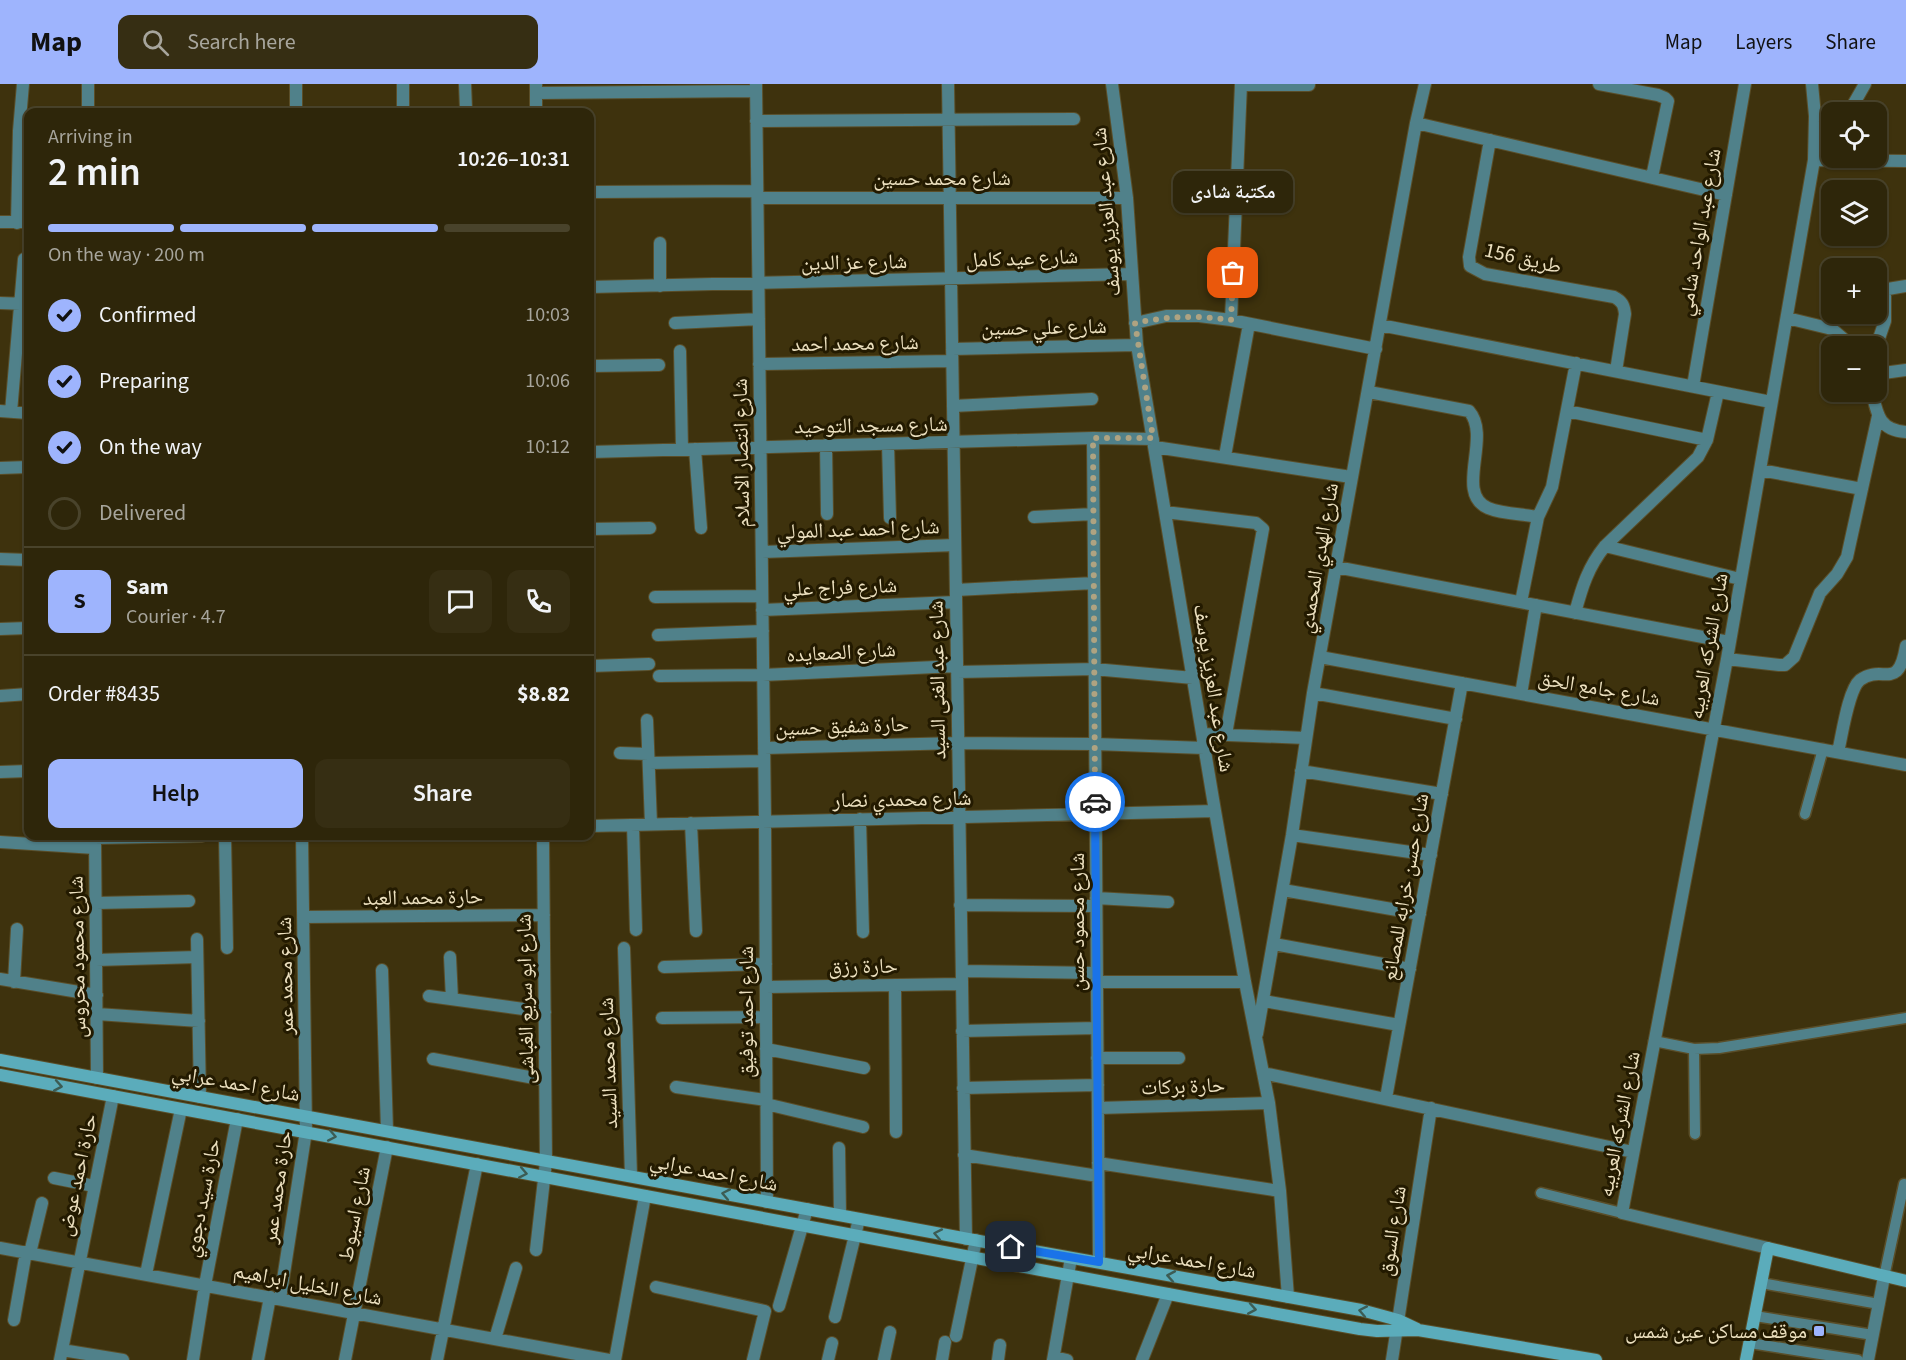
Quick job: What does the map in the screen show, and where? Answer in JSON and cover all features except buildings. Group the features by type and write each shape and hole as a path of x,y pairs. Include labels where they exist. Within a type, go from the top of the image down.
{"street":[{"path":"0,222 23,223 20,131 23,84"},
{"path":"88,84 88,108"},
{"path":"296,84 296,108"},
{"path":"403,84 403,108"},
{"path":"465,84 466,108"},
{"name":"شارع عبد الغنى السيد","path":"942,1360 972,1258 964,1155 948,84"},
{"name":"شارع عبد العزيز يوسف","path":"1112,84 1127,198 1137,345 1215,812 1269,1103 1280,1191 1288,1297"},
{"name":"شارع الهدي المحمدي","path":"1256,1040 1351,477 1369,392 1416,123 1425,84"},
{"path":"1599,84 1658,95 1668,101 1653,177"},
{"name":"شارع عبد الواحد شامي","path":"1693,386 1744,84"},
{"name":"شارع الشركه العربيه","path":"1622,1213 1727,659 1814,160 1815,116 1812,84"},
{"path":"1855,102 1865,84"},
{"path":"1231,320 1241,85 1309,85"},
{"path":"536,108 536,89 756,87"},
{"name":"شارع انتصار الاسلام","path":"756,87 765,821"},
{"path":"1815,116 1821,115"},
{"path":"756,121 1074,119"},
{"path":"1416,123 1725,195"},
{"name":"طريق 156","path":"1490,140 1469,257 1470,267 1485,274 1614,297 1620,300 1626,314 1616,371"},
{"path":"1814,160 1906,161"},
{"name":"شارع محمد حسين","path":"594,192 950,198 1127,198"},
{"path":"660,243 660,286"},
{"name":"شارع عيد كامل","path":"951,280 1131,274"},
{"name":"شارع عز الدين","path":"594,287 951,280"},
{"path":"1880,336 1885,321 1885,294 1888,290 1906,286"},
{"path":"0,303 24,304"},
{"path":"24,309 5,411 24,413"},
{"path":"1135,323 1166,316 1199,316 1231,320 1376,349"},
{"path":"1787,318 1832,329 1840,336"},
{"path":"675,323 759,319"},
{"path":"1225,456 1249,324"},
{"path":"1380,325 1771,402"},
{"name":"شارع علي حسين","path":"952,355 1137,345"},
{"path":"680,351 682,449"},
{"name":"شارع محمد احمد","path":"759,364 952,355"},
{"path":"1521,602 1538,517 1552,487 1576,363"},
{"path":"594,366 659,365"},
{"path":"1887,373 1906,370"},
{"path":"1369,392 1469,411 1476,419 1477,430 1474,496 1481,505 1491,509 1538,517"},
{"path":"1575,613 1583,582 1592,562 1605,546 1698,457 1707,440 1718,392"},
{"path":"953,406 1092,399"},
{"path":"1727,659 1779,665 1790,662 1794,657 1821,593 1837,574 1847,557 1878,416 1874,402"},
{"path":"1567,411 1707,440"},
{"path":"1878,416 1893,431 1906,432"},
{"name":"شارع مسجد التوحيد","path":"594,452 1093,438 1154,443 1351,477"},
{"name":"شارع محمود حسن","path":"1093,438 1099,1262"},
{"path":"888,444 890,518"},
{"path":"826,445 827,514"},
{"path":"695,449 701,528"},
{"path":"0,468 24,467"},
{"path":"1760,470 1862,489"},
{"path":"1165,512 1256,523 1263,529 1226,734"},
{"path":"1034,517 1093,514"},
{"path":"594,529 650,528"},
{"name":"شارع احمد عبد المولي","path":"762,552 955,545"},
{"path":"1605,546 1740,579"},
{"path":"0,559 24,560"},
{"path":"1336,567 1729,642"},
{"name":"شارع فراج علي","path":"762,610 1094,583"},
{"path":"655,597 762,596"},
{"path":"1521,694 1536,605"},
{"path":"0,629 24,628"},
{"path":"658,635 763,631"},
{"path":"1838,752 1853,691 1859,681 1870,676 1897,672 1903,663 1906,646"},
{"name":"شارع جامع الحق","path":"1320,657 1906,765"},
{"path":"594,666 648,664"},
{"name":"شارع الصعايده","path":"659,676 957,669 1094,669 1193,678"},
{"name":"شارع حسن خرابه للمصانع","path":"1386,1098 1462,683"},
{"path":"1313,693 1456,718"},
{"path":"0,696 24,694"},
{"path":"647,720 651,824"},
{"path":"1202,735 1306,738"},
{"name":"حارة شفيق حسين","path":"764,748 958,742 1204,748"},
{"path":"620,753 649,758 764,761"},
{"path":"0,772 24,771"},
{"path":"1301,771 1442,794"},
{"name":"شارع محمدي نصار","path":"594,826 1215,812"},
{"path":"860,819 863,932"},
{"name":"شارع احمد توفيق","path":"765,821 766,1202"},
{"path":"691,823 696,931"},
{"path":"633,825 636,930"},
{"path":"1292,835 1431,855"},
{"path":"0,842 95,840"},
{"name":"شارع محمود محروس","path":"95,840 98,1078"},
{"path":"225,840 227,948"},
{"name":"شارع محمد عمر","path":"302,840 306,1116"},
{"name":"شارع ابو سريع الغباشى","path":"536,1250 546,1162 543,840"},
{"path":"1283,890 1420,914"},
{"path":"96,903 189,901"},
{"path":"960,905 1168,902"},
{"name":"حارة محمد العبد","path":"303,917 544,915"},
{"path":"14,982 17,929"},
{"path":"196,939 200,1097"},
{"path":"1274,944 1410,969"},
{"name":"شارع محمد السيد","path":"624,948 631,1176"},
{"path":"96,960 197,957"},
{"path":"450,957 452,999"},
{"path":"664,967 765,964"},
{"path":"382,970 387,1130"},
{"name":"حارة رزق","path":"766,987 895,985 962,978 1097,977 1245,982"},
{"path":"0,979 97,995"},
{"path":"895,985 896,1132"},
{"path":"429,996 545,1012"},
{"path":"1264,1001 1399,1025"},
{"path":"97,1014 199,1021"},
{"path":"662,1018 766,1017"},
{"path":"962,1031 1097,1028"},
{"path":"766,1049 864,1068"},
{"path":"1097,1058 1179,1058"},
{"path":"433,1059 545,1080"},
{"name":"شارع احمد عرابي","path":"0,1060 1361,1310 1397,1326 1593,1360"},
{"path":"1263,1073 1633,1152"},
{"name":"شارع احمد عرابي","path":"0,1076 306,1131 1067,1276 1360,1329 1397,1326"},
{"path":"963,1088 1098,1085"},
{"path":"676,1087 766,1102 862,1127"},
{"name":"حارة احمد عوض","path":"61,1355 113,1096"},
{"name":"حارة بركات","path":"1098,1108 1269,1103"},
{"name":"شارع السوق","path":"1392,1360 1431,1108"},
{"path":"147,1274 181,1109"},
{"name":"حارة محمد عمر","path":"258,1360 275,1298 306,1131 306,1116"},
{"name":"حارة سيد دجوي","path":"193,1360 237,1119"},
{"name":"شارع اسيوط","path":"345,1360 387,1147"},
{"path":"838,1148 840,1215"},
{"path":"964,1155 1098,1176"},
{"path":"1098,1162 1280,1191"},
{"path":"437,1360 477,1164"},
{"path":"54,1178 94,1186"},
{"path":"615,1360 645,1196"},
{"path":"14,1320 28,1253 42,1203"},
{"path":"779,1306 807,1209"},
{"path":"1622,1213 1906,1281"},
{"path":"835,1317 859,1219"},
{"name":"شارع الخليل ابراهيم","path":"0,1248 609,1360"},
{"path":"1746,1360 1768,1248"},
{"path":"1067,1360 1053,1359 1071,1258"},
{"path":"495,1339 516,1268"},
{"path":"1869,1360 1884,1276"},
{"path":"656,1287 765,1311 753,1360"},
{"path":"1142,1360 1168,1294"},
{"path":"884,1360 890,1332"},
{"path":"828,1360 832,1344"},
{"path":"998,1360 1000,1346"},
{"path":"61,1355 123,1360"}],"lane":[{"path":"1805,814 1823,749"},
{"path":"1654,1041 1694,1048 1732,1047 1906,1018"},
{"path":"1694,1048 1695,1134"},
{"path":"1884,1276 1904,1184"},
{"path":"1540,1193 1622,1213"},
{"path":"1761,1283 1879,1304"},
{"path":"1755,1316 1873,1335"},
{"path":"1750,1343 1858,1360"}],"way so far":[{"path":"1095,802 1093,438 1153,438 1135,323 1166,316 1199,316 1231,320 1233,273"}],"place":[{"name":"مكتبة شادى","path":"1233,273"},
{"name":"موقف مساكن عين شمس","path":"1819,1331"}],"route":[{"path":"1011,1247 1099,1262 1095,802"}]}
